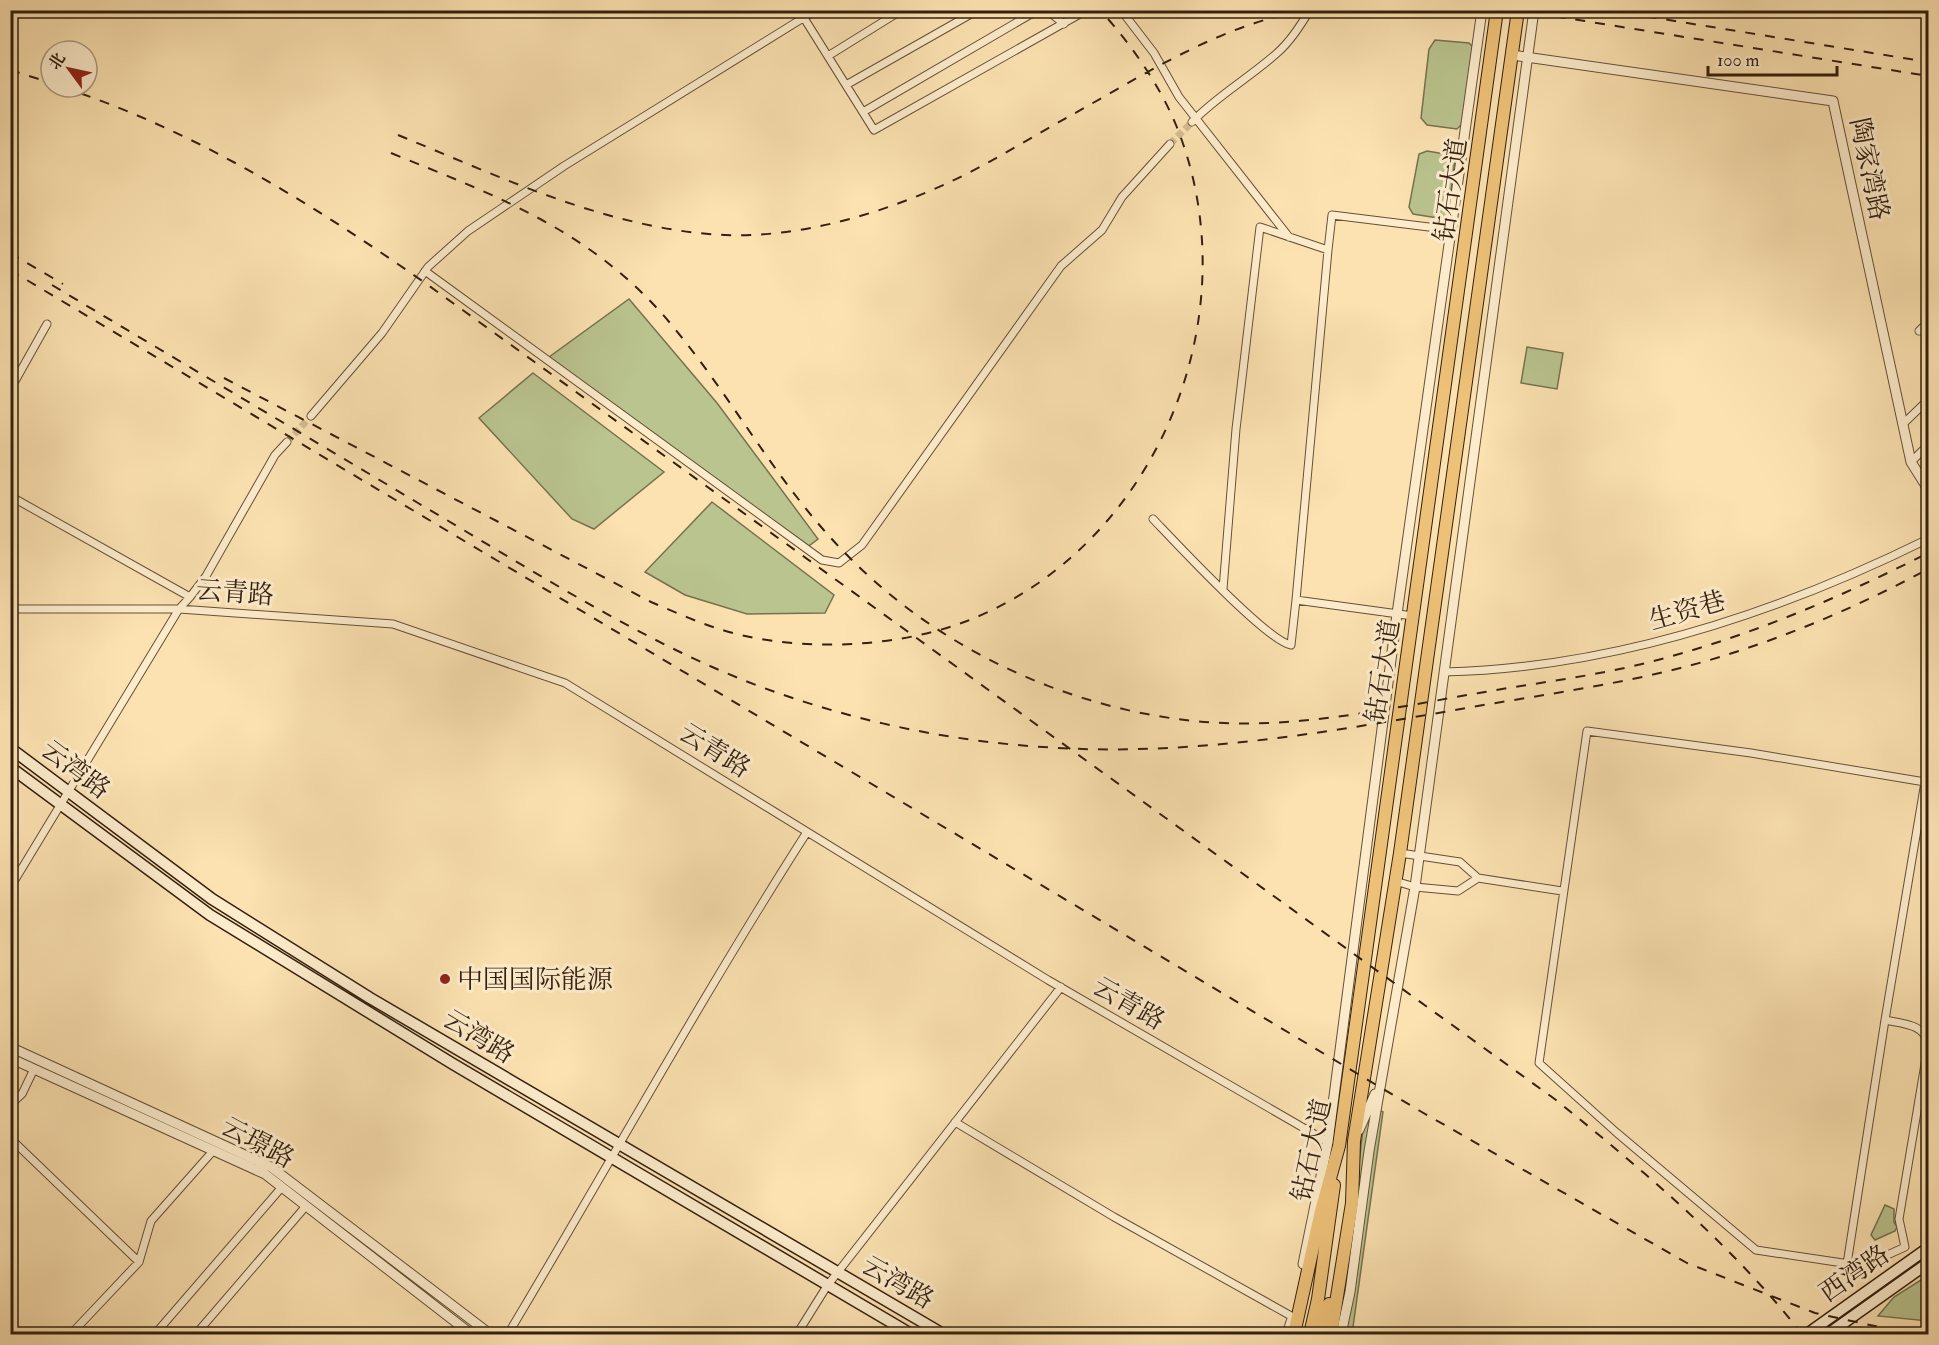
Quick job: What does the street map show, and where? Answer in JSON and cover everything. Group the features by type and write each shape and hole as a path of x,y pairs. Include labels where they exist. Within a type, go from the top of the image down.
{"highway":[{"name":"钻石大道","path":"1294,1335 1334,1144 1413,616 1497,10"},
{"name":"钻石大道","path":"1331,1335 1352,1203 1354,1141 1400,853 1518,10"},
{"path":"1310,1335 1324,1301 1354,1141"},
{"path":"1322,1335 1333,1194 1334,1144"},
{"path":"1300,1335 1333,1194"}],"main road":[{"name":"云湾路","path":"10,748 212,898 375,1001 943,1335"},
{"name":"云湾路","path":"10,767 62,803 210,915 424,1047 910,1335"},
{"name":"西湾路","path":"1807,1335 1929,1248"},
{"name":"西湾路","path":"1828,1335 1925,1266"}],"street":[{"path":"310,416 382,333 425,271 468,231 545,178 801,14 816,10"},
{"path":"828,56 902,10"},
{"path":"846,85 978,10"},
{"path":"863,112 1038,10"},
{"path":"1047,10 1064,24"},
{"path":"801,14 874,130 1087,10"},
{"path":"1120,10 1154,53 1194,120 1289,237"},
{"path":"1194,120 1276,54 1296,32 1311,10"},
{"path":"1287,1335 1334,1144 1335,1087 1397,614 1457,202 1482,10"},
{"path":"1341,1335 1350,1292 1381,1080 1415,887 1534,10"},
{"name":"陶家湾路","path":"1512,55 1833,102 1911,462 1929,489"},
{"path":"1502,133 1517,134"},
{"path":"425,271 822,560 839,563 862,545 1060,266 1102,230 1122,197 1170,144"},
{"path":"1457,202 1471,205"},
{"path":"1153,519 1282,644 1291,645 1332,215 1453,230"},
{"path":"1223,589 1236,429 1260,227 1328,250"},
{"path":"1919,331 1929,322"},
{"path":"10,390 47,324"},
{"path":"1436,350 1450,353"},
{"path":"1903,424 1929,400"},
{"path":"10,888 179,609 206,576 275,455 287,442"},
{"path":"1911,462 1929,445"},
{"path":"10,496 190,597"},
{"name":"生资巷","path":"1444,672 1492,671 1668,640 1787,602 1874,566 1929,539"},
{"path":"1296,600 1413,616"},
{"name":"云青路","path":"10,609 179,609 393,624 565,683 1061,987 1334,1144"},
{"path":"1847,1264 1925,782 1751,753 1587,731 1562,891 1539,1063 1617,1133 1756,1250 1847,1264 1863,1266 1905,1247"},
{"path":"508,1335 614,1158 754,915 807,832"},
{"path":"1400,853 1460,862 1478,878 1562,891"},
{"path":"1395,881 1415,887 1458,891 1478,878"},
{"path":"797,1335 827,1286 1061,987"},
{"path":"1885,1020 1922,1029 1927,1034 1929,1045 1899,1220 1905,1247 1913,1259 1925,1266"},
{"name":"云璟路","path":"10,1047 271,1167 490,1335"},
{"name":"云璟路","path":"10,1058 265,1174 471,1335"},
{"path":"10,1105 22,1094 34,1069"},
{"path":"1354,1141 1381,1080"},
{"path":"955,1122 1113,1217 1293,1317"},
{"path":"10,1138 139,1262"},
{"path":"71,1335 139,1262 151,1221 213,1151"},
{"path":"155,1335 282,1187"},
{"path":"196,1335 306,1206"}],"green space":[{"path":"1435,40 1469,43 1473,47 1462,124 1457,129 1427,125 1421,118 1429,49"},
{"path":"1427,151 1451,155 1455,159 1448,215 1444,219 1413,214 1409,207 1419,154"},
{"path":"629,299 717,403 818,539 806,548 545,360"},
{"path":"1527,347 1563,353 1557,389 1521,383"},
{"path":"533,373 664,472 594,529 572,519 479,418"},
{"path":"712,502 834,595 825,613 747,614 685,595 645,572"},
{"path":"1366,1103 1383,1112 1352,1334 1334,1334 1348,1258"},
{"path":"1885,1205 1894,1209 1894,1222 1897,1227 1895,1231 1875,1240 1871,1235"},
{"path":"1924,1278 1928,1278 1928,1321 1878,1316 1894,1297"}],"tunnel":[{"path":"1170,144 1192,122"},
{"path":"287,442 311,416"}],"railway":[{"path":"224,378 651,602 710,626 772,641 838,644 905,638 967,621 1034,586 1091,539 1137,481 1172,416 1194,345 1203,272 1197,198 1176,125 1169,110 1153,80 1133,51 1100,10"},
{"path":"398,135 558,199 641,223 683,231 725,235 783,232 842,221 926,193 982,166 1125,84 1215,38 1245,26 1309,10"},
{"path":"1516,10 1928,76"},
{"path":"1607,10 1928,62"},
{"path":"10,70 39,79"},
{"path":"95,99 160,125 252,172 342,226 385,255 1556,1100 1622,1154 1717,1240 1747,1270 1802,1334"},
{"path":"391,153 509,203 580,243 613,267 645,296 675,329 720,388 804,507 854,562 896,599 942,632 992,661 1044,684 1099,703 1155,716 1211,722 1268,723 1348,715 1592,674 1668,657 1745,633 1856,588 1928,553"},
{"path":"10,253 63,284"},
{"path":"10,270 1420,1111 1687,1263 1815,1313 1879,1327 1928,1334"},
{"path":"52,285 548,581 648,636 724,672 812,704 858,717 950,737 1043,747 1095,749 1198,746 1301,735 1556,693 1657,674 1723,656 1828,617 1928,569"}],"place":[{"name":"中国国际能源","path":"445,979"}]}
